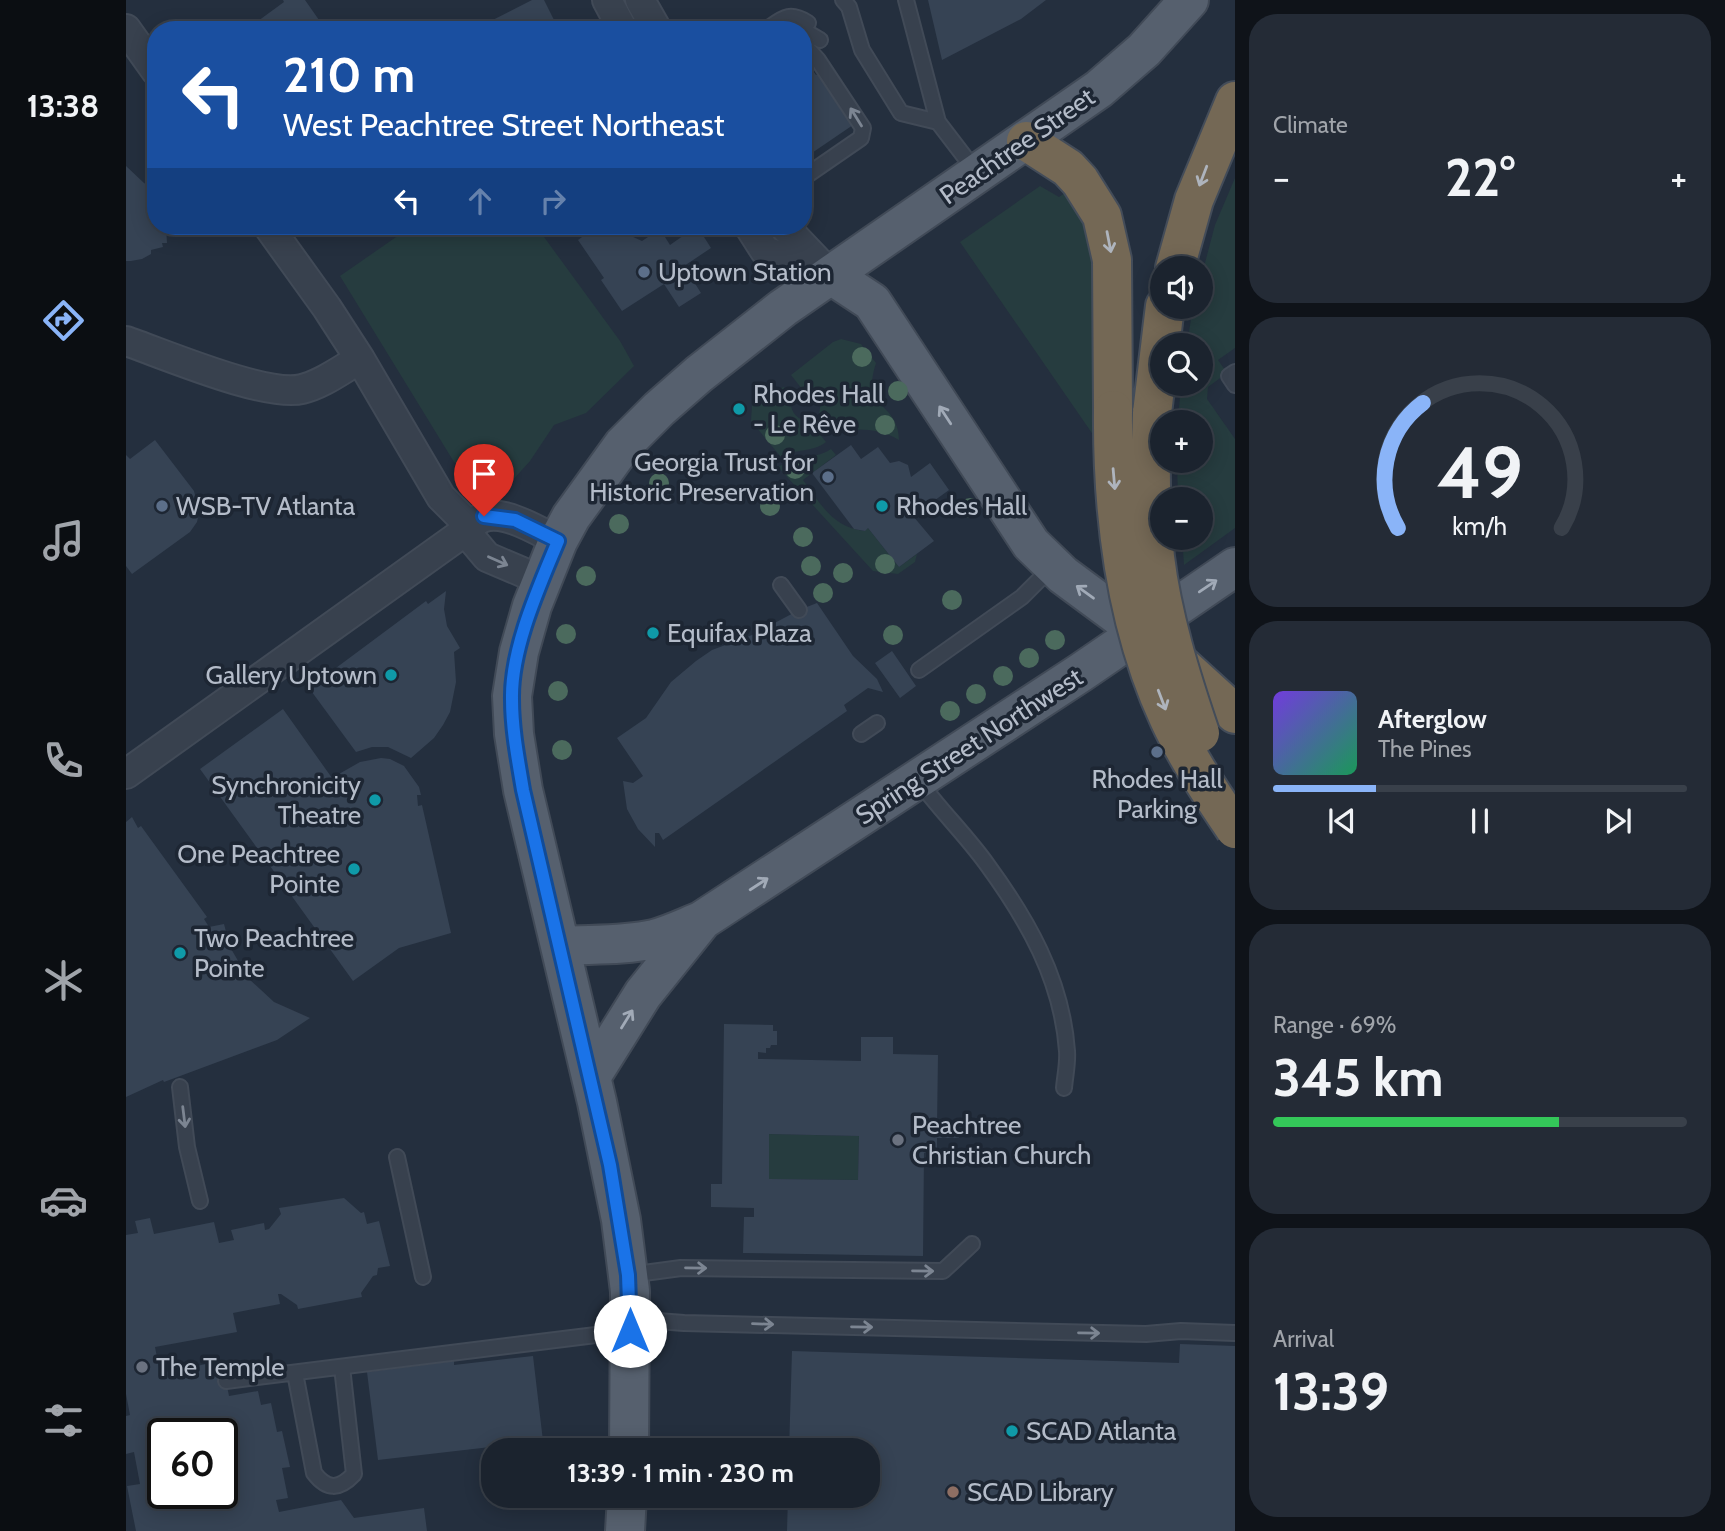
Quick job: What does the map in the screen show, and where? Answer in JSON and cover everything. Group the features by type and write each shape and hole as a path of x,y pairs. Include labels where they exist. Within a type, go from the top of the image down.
{"highway":[{"path":"1178,256 1194,200 1233,112"},
{"path":"1026,141 1068,168 1080,181 1102,216 1112,260 1112,457 1128,584 1143,651 1169,719 1203,781 1235,829"},
{"path":"1163,319 1152,412 1151,513 1156,560 1189,700 1235,821"},
{"path":"1140,632 1174,658 1235,714"}],"main road":[{"name":"Peachtree Street","path":"629,1438 630,1325 628,1275 621,1220 591,1077 523,790 514,734 512,696 521,643 541,580 558,541 596,481 623,445 659,409 768,319 1026,141 1108,81 1144,50 1189,0"},
{"path":"831,275 872,302 1031,544 1062,575 1140,632"},
{"name":"Spring Street Northwest","path":"560,946 637,942 658,938 701,921 918,780 1235,567"},
{"name":"Spring Street Northwest","path":"591,1077 643,994 701,921"},
{"path":"625,1531 626,1508"}],"street":[{"path":"607,0 618,21"},
{"path":"640,0 652,21"},
{"path":"126,29 147,58"},
{"path":"274,235 360,359 442,497 471,527 471,538 487,557 541,580"},
{"path":"755,235 765,251 831,275"},
{"path":"793,235 831,275"},
{"path":"126,341 257,386 288,391 303,389 327,379 360,359"},
{"path":"126,774 484,516 515,520 558,541"}],"lane":[{"path":"843,0 849,7 862,50 901,113 938,122"},
{"path":"906,0 938,122 978,174"},
{"path":"780,21 796,16 800,21"},
{"path":"812,33 820,40"},
{"path":"812,53 863,128 861,138 812,172"},
{"path":"1235,372 1229,376 1235,385"},
{"path":"919,670 1022,597 1053,566"},
{"path":"781,585 799,610"},
{"path":"861,734 877,723"},
{"path":"918,780 938,808 985,861 1028,927 1048,965 1060,1006 1067,1052 1064,1088"},
{"path":"180,1087 187,1147 200,1201"},
{"path":"397,1157 423,1277"},
{"path":"628,1275 681,1268 943,1271 972,1244"},
{"path":"226,1381 630,1325 684,1323 1146,1334 1181,1331 1235,1333"},
{"path":"295,1373 314,1473 322,1483 332,1486 345,1484 354,1474 342,1367"}],"green space":[{"path":"1235,178 1235,348 1218,360 1227,373 1213,383 1213,333 1189,333 1191,319 1213,319 1213,256 1207,256 1215,225"},
{"path":"1040,186 1059,197 1074,187 1093,224 1096,439 960,242"},
{"path":"399,235 543,235 620,341 634,366 586,413 554,425 530,461 503,491 484,485 454,462 340,276"},
{"path":"841,339 861,344 876,363 872,379 873,390 876,398 893,418 899,440 867,430 834,432 819,413 820,404 815,393 802,389 791,375 833,342"},
{"path":"784,387 791,397 794,414 810,422 826,442 815,448 781,457 751,421 752,405 771,391"},
{"path":"1180,396 1207,396 1235,439 1235,528 1213,544 1213,487 1178,487 1177,473 1213,473 1213,410 1179,410"},
{"path":"831,449 836,455 803,480 835,519 853,529 864,531 868,528 899,567 917,554 915,562 898,574 873,571 778,467"},
{"path":"1183,550 1205,550 1184,565"},
{"name":"Peachtree Christian Church","path":"769,1134 859,1136 858,1180 769,1179"}],"building":[{"path":"283,0 305,0 320,21 258,21 284,2"},
{"path":"532,0 544,0 554,21 491,21"},
{"path":"928,0 1046,0 1021,19 942,60"},
{"path":"812,70 818,74 853,125 812,153"},
{"path":"126,166 147,185 147,235 167,235 167,243 151,250 151,254 142,259 126,261"},
{"name":"Uptown Station","path":"581,235 629,235 642,241 651,235 664,235 670,245 684,235 703,235 711,248 684,266 701,293 679,307 664,284 622,311 578,240 582,237"},
{"name":"WSB-TV Atlanta","path":"155,440 194,491 199,512 197,522 190,532 132,574 126,566 126,455 130,459"},
{"name":"Rhodes Hall","path":"851,445 861,459 878,447 890,463 899,461 908,465 911,477 930,463 949,490 913,516 934,541 899,567 868,528 865,531 854,529 812,473"},
{"name":"Gallery Uptown","path":"446,591 444,609 447,626 460,648 454,652 456,682 450,712 443,725 434,738 411,758 388,747 372,747 356,752 309,688 426,601 428,604"},
{"path":"817,603 853,656 877,679 883,692 868,688 844,705 847,711 663,840 659,833 655,833 655,847 638,829 627,809 623,781 633,783 643,776 617,738 646,718 671,682 712,650 752,635"},
{"path":"892,651 916,686 900,698 875,663"},
{"name":"One Peachtree Pointe","path":"283,709 332,778 360,762 381,758 404,766 419,787 421,795 417,795 418,806 422,805 451,933 399,948 353,981 200,769"},
{"name":"Two Peachtree Pointe","path":"132,817 207,917 204,919 209,927 224,924 230,947 248,978 274,1002 310,1018 277,1040 164,1082 163,1080 126,1097 126,822"},
{"name":"Peachtree Christian Church","path":"724,1024 773,1025 773,1031 777,1031 777,1045 766,1048 766,1053 758,1052 758,1059 861,1061 861,1037 893,1037 893,1054 938,1055 937,1126 958,1127 959,1138 937,1138 937,1153 924,1153 923,1256 743,1253 744,1217 754,1217 754,1208 711,1207 711,1184 722,1184","holes":["769,1134 859,1136 858,1180 769,1179"]},
{"name":"The Temple","path":"344,1198 361,1213 364,1212 367,1224 379,1221 390,1266 378,1268 377,1275 373,1276 361,1293 362,1297 298,1309 297,1305 278,1294 280,1304 233,1313 237,1332 155,1347 160,1373 222,1361 229,1396 258,1391 261,1405 271,1403 277,1432 282,1431 290,1467 282,1468 288,1498 276,1500 279,1512 341,1500 354,1518 424,1508 427,1531 136,1531 127,1486 140,1484 134,1452 126,1454 126,1416 130,1415 126,1394 126,1235 138,1233 135,1221 150,1218 154,1234 214,1222 219,1243 234,1240 231,1230 264,1223 265,1230 269,1229 281,1214 279,1208"},
{"name":"SCAD Atlanta","path":"1180,1344 1235,1346 1235,1531 787,1531 788,1508 880,1508 880,1438 789,1438 792,1351 1179,1363"},
{"path":"533,1356 543,1438 481,1438 481,1448 378,1460 367,1372 454,1361 454,1365"}],"place":[{"name":"Uptown Station","path":"644,272"},
{"name":"Rhodes Hall - Le Rêve","path":"739,409"},
{"name":"Georgia Trust for Historic Preservation","path":"828,477"},
{"name":"WSB-TV Atlanta","path":"162,506"},
{"name":"Rhodes Hall","path":"882,506"},
{"name":"Equifax Plaza","path":"653,633"},
{"name":"Gallery Uptown","path":"391,675"},
{"name":"Rhodes Hall Parking","path":"1157,752"},
{"name":"Synchronicity Theatre","path":"375,800"},
{"name":"One Peachtree Pointe","path":"354,869"},
{"name":"Two Peachtree Pointe","path":"180,953"},
{"name":"Peachtree Christian Church","path":"898,1140"},
{"name":"The Temple","path":"142,1367"},
{"name":"SCAD Atlanta","path":"1012,1431"},
{"name":"SCAD Library","path":"953,1492"}],"route":[{"path":"484,516 515,520 558,541 531,606 519,652 512,696 514,734 523,790 597,1102 621,1220 630,1291 630,1331"}]}
